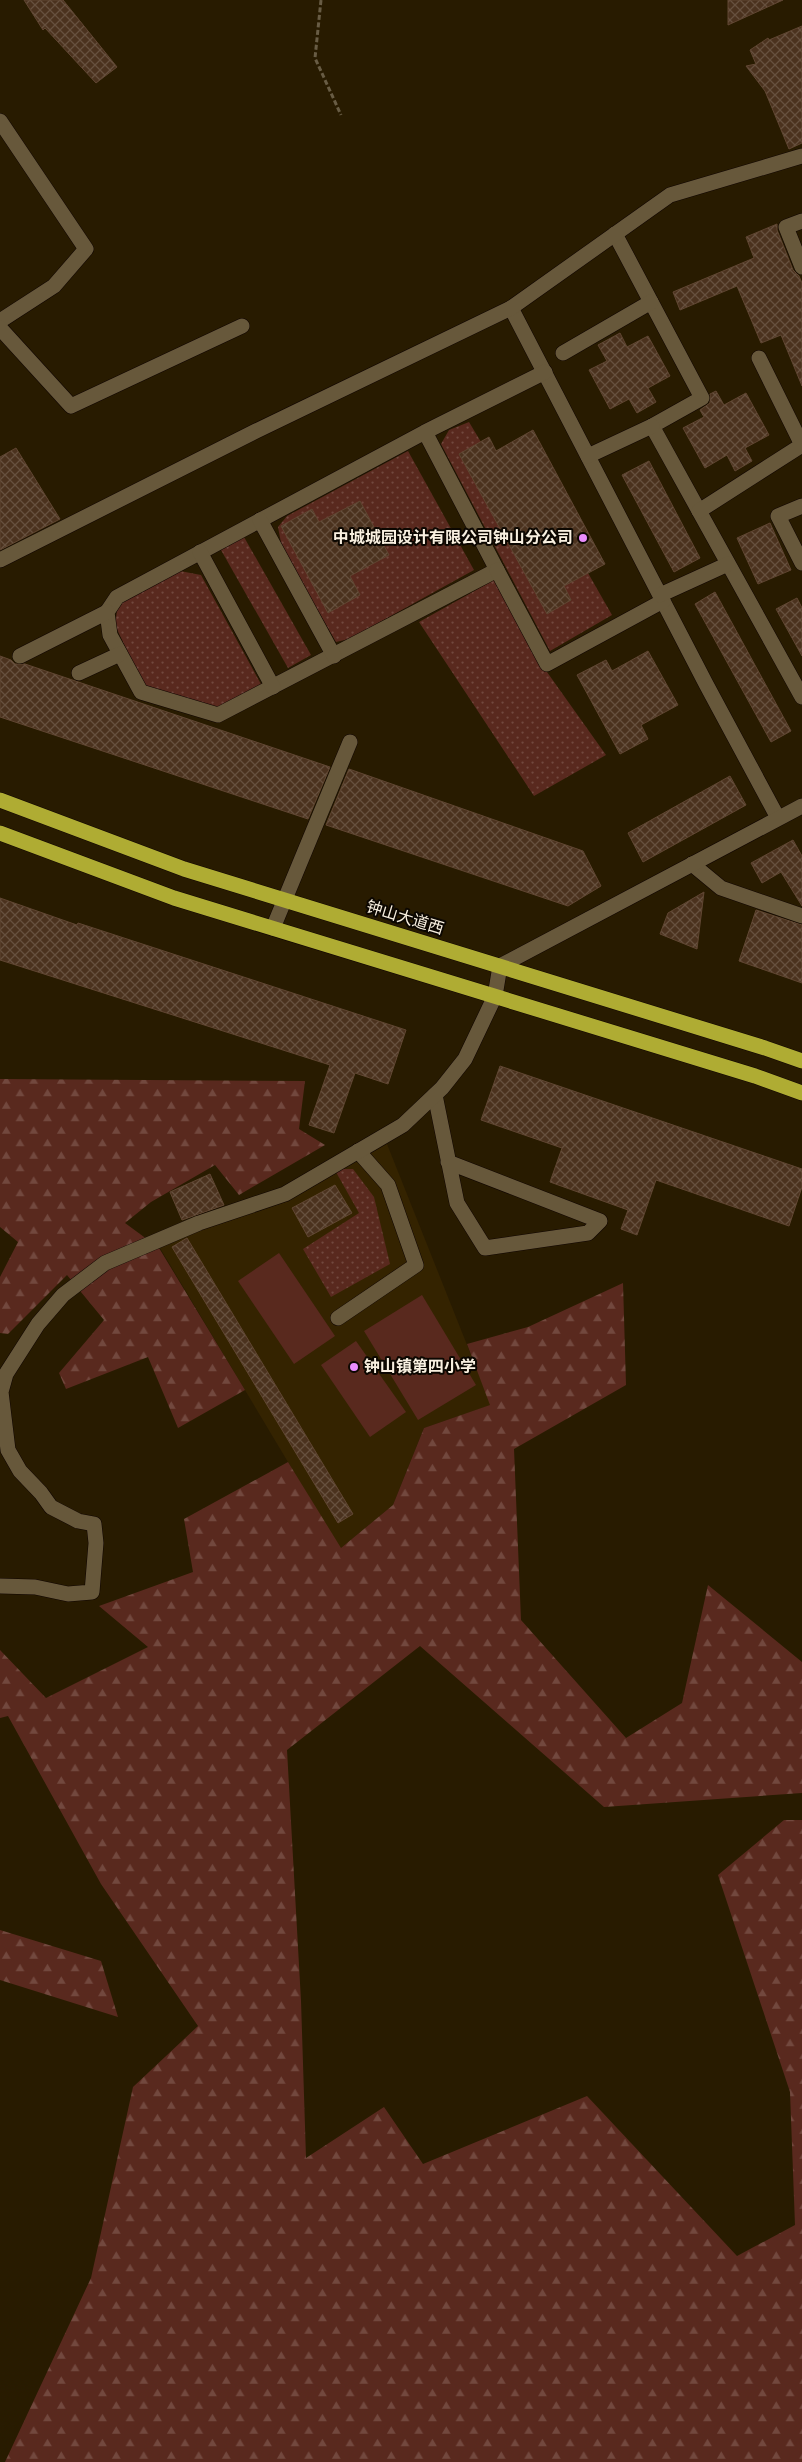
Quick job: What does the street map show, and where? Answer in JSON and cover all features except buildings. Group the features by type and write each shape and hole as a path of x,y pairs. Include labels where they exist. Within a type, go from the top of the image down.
{"highway":[{"name":"钟山大道西","path":"0,800 184,869 802,1061"},
{"path":"0,832 174,898 756,1076 802,1093"}],"street":[{"path":"0,121 86,248 54,286 0,321"},
{"path":"0,560 247,435 511,308 670,195 802,156"},
{"path":"802,221 786,227 802,267"},
{"path":"588,456 652,426 702,398 615,234"},
{"path":"563,353 651,302"},
{"path":"511,308 661,598 778,818"},
{"path":"0,328 71,406 242,326"},
{"path":"699,511 802,445 759,358"},
{"path":"20,656 107,612 117,597 200,552 425,432 545,372"},
{"path":"652,426 802,697"},
{"path":"425,432 547,664 661,598 728,564"},
{"path":"802,506 778,516 802,564"},
{"path":"260,520 334,656"},
{"path":"200,552 273,687"},
{"path":"107,612 110,635 140,692 218,715 497,570"},
{"path":"79,673 120,654"},
{"path":"273,928 350,742"},
{"path":"0,1586 35,1586 68,1594 92,1592 96,1543 94,1524 78,1521 51,1507 41,1493 20,1472 8,1450 1,1392 6,1374 38,1324 63,1295 105,1263 199,1223 285,1194 403,1125 435,1095 465,1059 496,996 500,966 802,806"},
{"path":"692,864 721,888 802,916"},
{"path":"435,1095 448,1162 457,1203 485,1248 588,1233 600,1221 448,1162"},
{"path":"338,1318 416,1265 388,1184 358,1150"}],"path":[{"path":"321,0 315,58 341,115"}],"shaded area":[{"name":"钟山镇第四小学","path":"387,1144 491,1405 424,1428 393,1505 340,1549 160,1248 209,1226 288,1201"}],"green space":[{"path":"469,422 481,442 459,454 547,613 571,600 559,578 567,573 572,582 588,573 612,615 550,651 441,444 449,430"},
{"path":"408,451 474,570 349,639 336,642 282,548 278,527 287,516"},
{"path":"244,537 311,655 288,668 221,550"},
{"path":"180,571 201,575 262,686 215,710 145,689 115,625 118,604"},
{"path":"496,579 542,665 606,755 534,796 419,622"},
{"path":"0,1079 305,1081 299,1129 325,1145 239,1195 215,1165 151,1202 125,1223 159,1248 245,1390 178,1428 148,1357 66,1389 59,1373 104,1320 67,1275 8,1334 0,1333 0,1277 18,1242 0,1227"},
{"path":"342,1169 353,1169 374,1197 390,1264 331,1297 303,1249 359,1213 336,1172"},
{"path":"279,1253 335,1336 294,1364 238,1281"},
{"path":"623,1283 626,1385 514,1449 521,1620 626,1738 682,1703 708,1585 802,1662 802,1793 604,1807 420,1646 287,1750 301,2001 306,2158 384,2107 423,2164 587,2096 737,2256 795,2225 790,2092 718,1875 784,1820 802,1820 802,2462 5,2462 91,2278 133,2087 198,2026 101,1884 8,1716 0,1718 0,1650 46,1698 148,1647 99,1606 193,1572 184,1519 288,1462 341,1548 393,1505 424,1428 490,1405 467,1344 528,1327"},
{"path":"422,1295 476,1385 418,1420 364,1331"},
{"path":"356,1341 406,1412 370,1437 321,1365"},
{"path":"0,1930 101,1961 118,2017 0,1980"}],"place":[{"name":"中城城园设计有限公司钟山分公司","path":"583,538"},
{"name":"钟山镇第四小学","path":"354,1367"}]}
